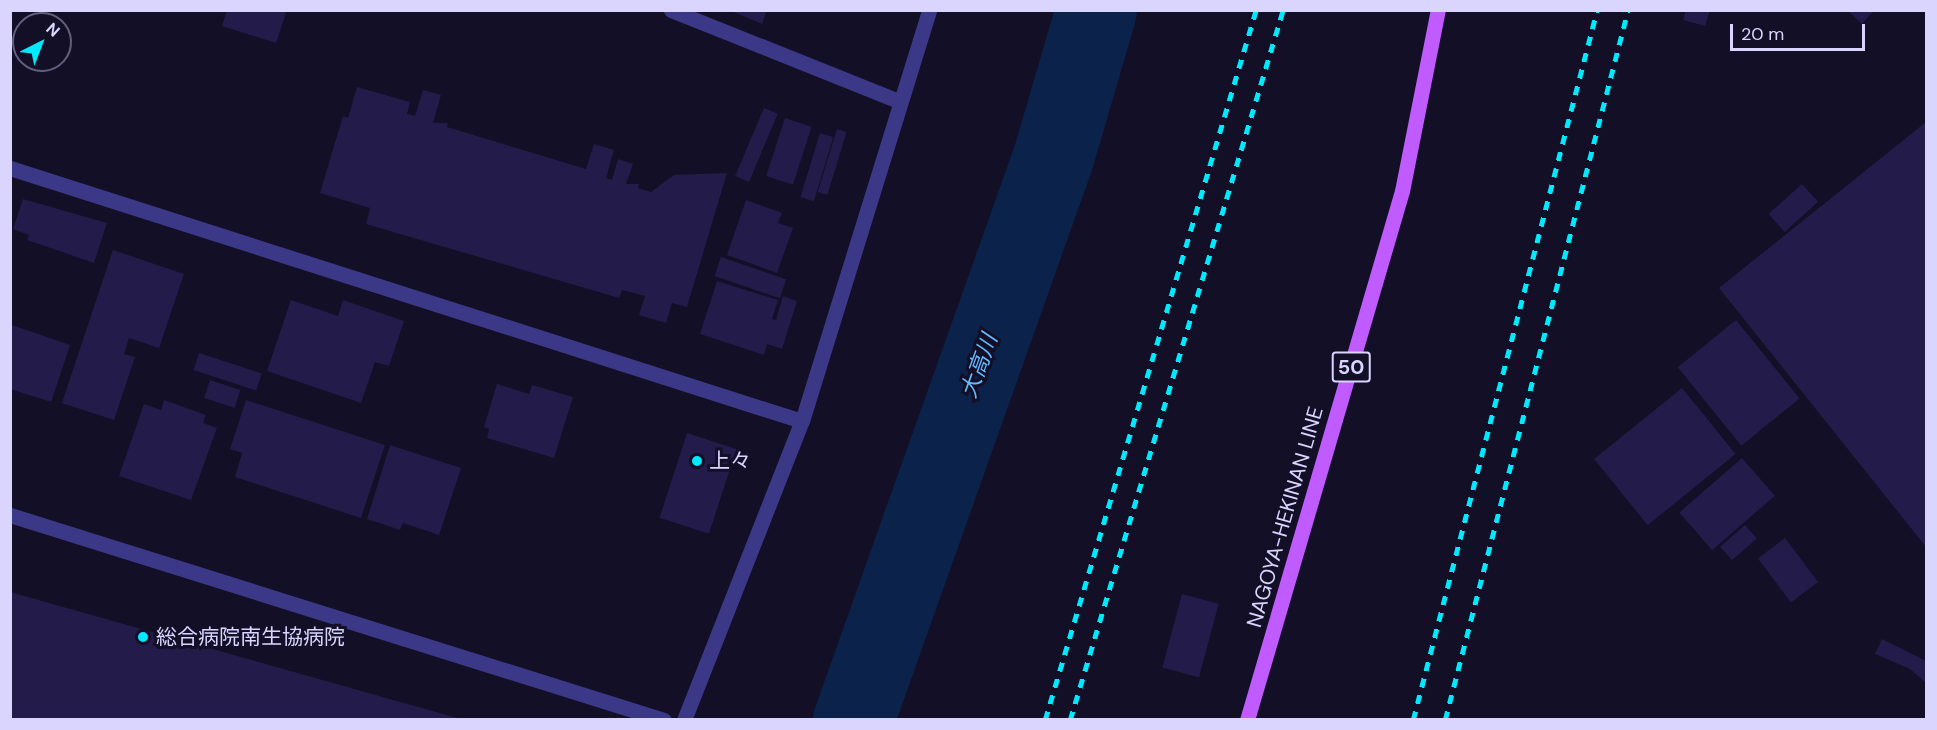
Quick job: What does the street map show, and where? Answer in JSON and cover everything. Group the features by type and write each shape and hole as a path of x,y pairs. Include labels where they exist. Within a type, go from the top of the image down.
{"main road":[{"name":"NAGOYA-HEKINAN LINE","path":"1247,720 1402,191 1438,10"}],"street":[{"path":"671,10 898,101"},
{"path":"684,720 802,421 898,101 929,10"},
{"path":"10,168 802,421"},
{"path":"10,515 664,720"}],"building":[{"path":"227,10 287,10 276,43 222,26"},
{"path":"729,10 767,10 762,24"},
{"path":"1686,10 1710,10 1705,26 1683,20"},
{"path":"1847,10 1874,10 1862,24"},
{"path":"357,87 410,102 407,114 415,116 423,90 441,95 433,123 448,123 447,127 586,169 594,144 614,150 606,178 612,180 618,159 633,164 626,184 639,184 638,188 651,192 674,175 727,173 687,307 672,303 666,323 639,315 645,296 622,290 619,298 366,224 370,208 320,193 343,116 348,118"},
{"path":"764,108 778,114 749,182 735,176"},
{"path":"785,118 812,127 793,185 766,176"},
{"path":"1926,122 1926,547 1719,288"},
{"path":"837,129 847,132 827,195 818,192"},
{"path":"820,133 833,137 814,201 800,197"},
{"path":"1802,184 1818,202 1785,232 1769,214"},
{"path":"23,199 107,223 94,263 27,240 29,235 13,229"},
{"path":"746,200 782,213 778,223 793,228 777,273 727,255"},
{"path":"113,250 184,274 159,348 129,338 124,354 135,357 114,420 62,403"},
{"path":"721,257 786,279 780,298 714,276"},
{"path":"717,281 778,300 772,319 776,320 783,296 797,301 782,349 767,344 764,355 700,334"},
{"path":"291,300 338,316 343,300 404,321 389,366 375,362 361,403 267,371"},
{"path":"1736,320 1800,398 1741,446 1678,367"},
{"path":"12,325 70,345 51,402 10,389"},
{"path":"199,353 262,373 256,391 193,370"},
{"path":"210,380 240,390 235,408 204,398"},
{"path":"497,384 529,394 532,385 573,397 554,458 487,438 489,429 484,427"},
{"path":"1682,388 1735,454 1648,525 1594,459"},
{"path":"164,400 206,415 203,423 217,428 191,500 119,476 144,404 161,410"},
{"path":"246,400 385,445 361,518 235,477 242,453 230,449"},
{"path":"687,433 736,449 709,534 659,518"},
{"path":"390,445 461,468 439,535 403,523 400,530 367,519"},
{"path":"1742,458 1775,496 1712,550 1679,512"},
{"path":"1745,525 1757,539 1732,560 1720,547"},
{"path":"1785,538 1818,582 1791,602 1758,558"},
{"name":"総合病院南生協病院","path":"10,592 461,719 461,720 10,720"},
{"path":"1182,594 1219,604 1199,677 1162,667"},
{"path":"1882,639 1926,661 1926,683 1910,669 1875,654"}],"waterway":[{"name":"大高川","path":"853,720 1053,157 1096,10"}],"railway":[{"path":"1045,720 1256,10"},
{"path":"1070,720 1283,10"},
{"path":"1413,720 1597,10"},
{"path":"1445,720 1628,10"}],"place":[{"name":"上々","path":"697,461"},
{"name":"総合病院南生協病院","path":"143,637"}]}
